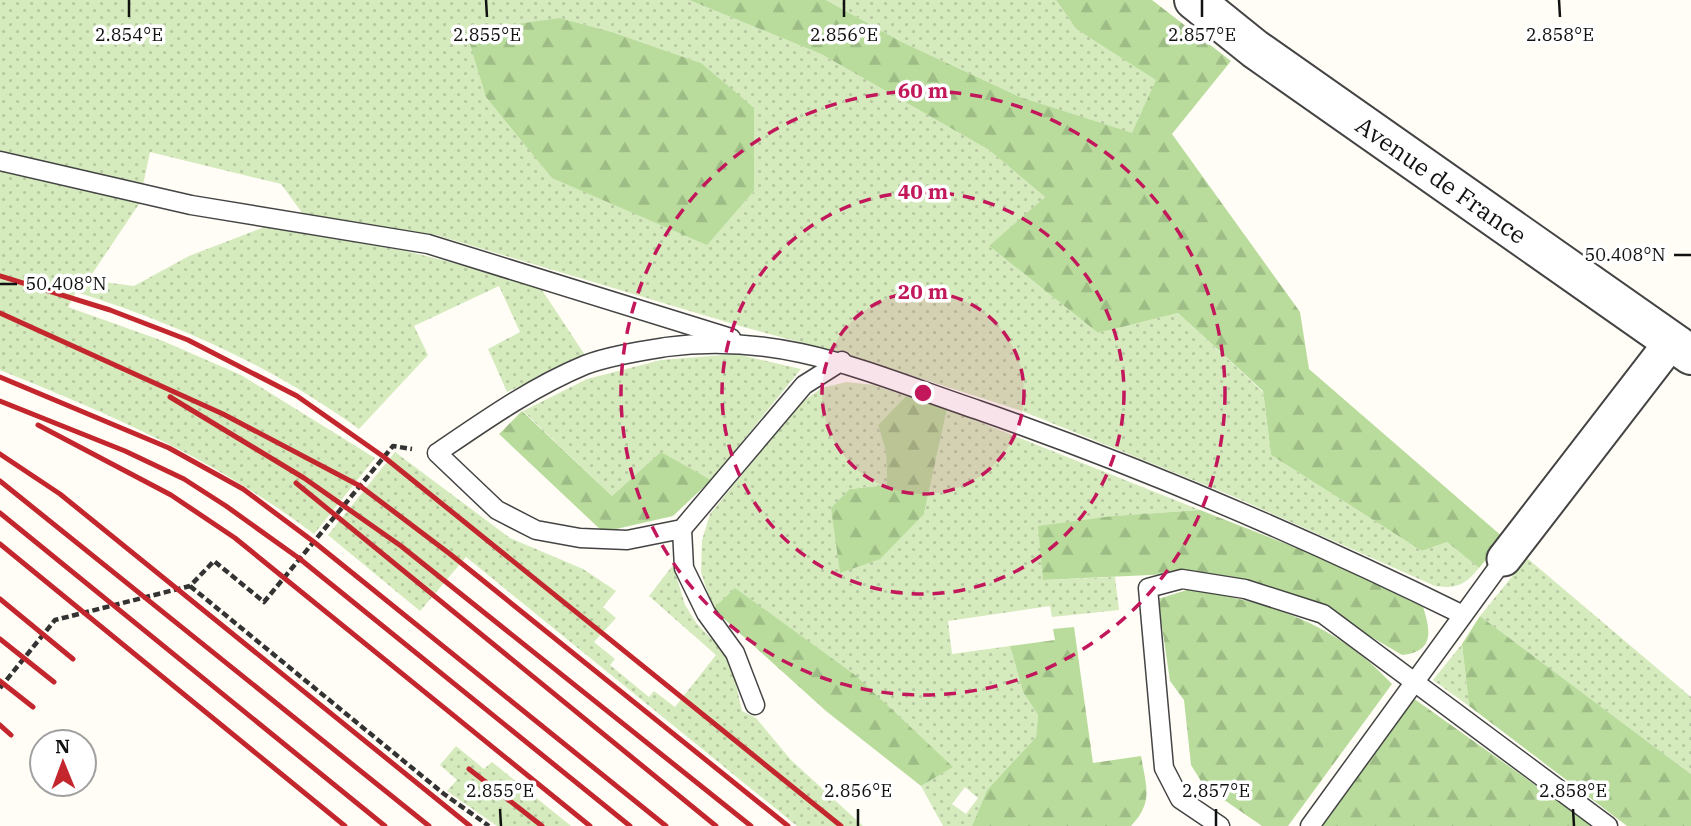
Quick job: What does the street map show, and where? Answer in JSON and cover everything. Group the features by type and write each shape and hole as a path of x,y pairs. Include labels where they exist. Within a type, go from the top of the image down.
{"street":[{"name":"Avenue de France","path":"1194,0 1255,49 1685,337"},
{"path":"1504,559 1685,337"}],"lane":[{"path":"0,161 191,205 428,244 745,342 842,361 1085,448 1223,504 1463,615"},
{"path":"745,342 666,347 586,365 504,408 437,453 497,510 536,530 580,538 627,540 682,529 804,385 842,361"},
{"path":"682,529 684,568 706,613 734,653 755,705"},
{"path":"1310,826 1504,559"},
{"path":"1220,826 1180,799 1164,768 1148,588 1182,579 1245,589 1323,614 1608,826"}],"path":[{"path":"0,688 55,620 190,586 214,561 264,602 393,446 437,453"},
{"path":"190,586 444,794 489,826"}],"green space":[{"path":"0,0 689,0 821,54 989,150 1045,197 990,247 1098,333 1178,313 1263,392 1271,455 1422,551 1447,542 1479,568 1460,584 1449,587 1435,586 1230,495 1022,411 851,356 740,326 436,235 303,214 281,184 150,152 139,204 88,280 134,286 189,256 267,226 406,251 538,284 587,358 507,392 488,349 520,332 499,286 414,326 428,355 359,429 292,385 223,349 152,318 76,292 68,307 163,341 241,375 375,458 314,534 239,483 163,441 0,370","holes":["560,18 612,32 701,63 754,191 707,244"]},
{"path":"689,0 826,0 902,42 1020,97 1132,133 1156,80 1076,29 1056,0 1152,0 1231,61 1172,134 1300,312 1309,369 1504,538 1479,568 1447,542 1422,551 1271,455 1263,391 1178,313 1098,333 989,246 1045,197 989,150 821,54"},
{"path":"826,0 1056,0 1076,29 1157,80 1132,134 1020,97 902,42"},
{"path":"560,18 612,32 701,63 754,108 754,191 707,245 552,178 486,97 466,31"},
{"path":"736,354 801,369 711,480 661,453 612,496 523,411 587,379 661,360"},
{"path":"847,382 874,385 906,396 878,425 886,452 887,485 850,489 924,514 947,409 1200,510 1113,516 1043,580 1115,577 1119,610 1052,617 1050,606 948,621 952,654 1010,646 1023,692 1038,715 1036,737 987,790 972,826 943,826 921,786 952,767 713,609 701,572 702,540 710,514 799,404 822,388","holes":["965,787 978,798 966,814 952,804"]},
{"path":"906,396 947,409 924,514 880,559 840,573 831,508 850,489 887,485 886,452 878,425"},
{"path":"522,411 612,496 661,452 711,480 673,516 603,532 499,434"},
{"path":"395,452 510,538 583,569 616,591 603,607 616,618 594,642 615,659 610,665 649,697 654,691 675,707 716,655 649,596 673,565 685,605 697,624 730,658 742,711 756,718 791,760 863,826 797,826 466,557 420,611 328,535"},
{"path":"1200,510 1327,560 1423,607 1428,624 1425,645 1420,650 1402,655 1326,610 1171,574 1043,580 1038,526 1113,516"},
{"path":"1527,558 1691,697 1691,774 1480,616"},
{"path":"735,588 855,675 953,767 921,786 826,711 713,609"},
{"path":"1190,589 1248,601 1300,618 1347,645 1392,684 1288,826 1262,826 1204,786 1191,765 1184,700 1170,681 1158,599"},
{"path":"1480,616 1691,774 1691,826 1627,826 1469,706 1462,644"},
{"path":"1074,627 1093,763 1141,756 1147,793 1143,809 1131,826 972,826 987,790 1036,737 1038,715 1023,692 1010,646 1055,640 1053,629"},
{"path":"1462,644 1469,706 1433,680"},
{"path":"1413,698 1593,826 1320,826"},
{"path":"456,746 484,769 492,762 571,826 497,826 447,791 457,780 440,765"}],"railway":[{"path":"0,276 110,310 188,340 297,396 384,457 841,826"},
{"path":"0,313 223,414 360,486 450,554 788,826"},
{"path":"0,377 169,448 243,489 314,542 666,826"},
{"path":"170,397 304,478 401,546 751,826"},
{"path":"0,401 125,451 184,479 226,506 300,559 630,826"},
{"path":"38,425 171,495 235,538 590,826"},
{"path":"0,454 60,494 470,826"},
{"path":"0,481 429,826"},
{"path":"296,483 716,826"},
{"path":"0,513 385,826"},
{"path":"0,544 345,826"},
{"path":"0,599 73,659"},
{"path":"0,639 54,682"},
{"path":"0,681 33,707"},
{"path":"0,725 11,735"},
{"path":"469,769 542,826"}]}
